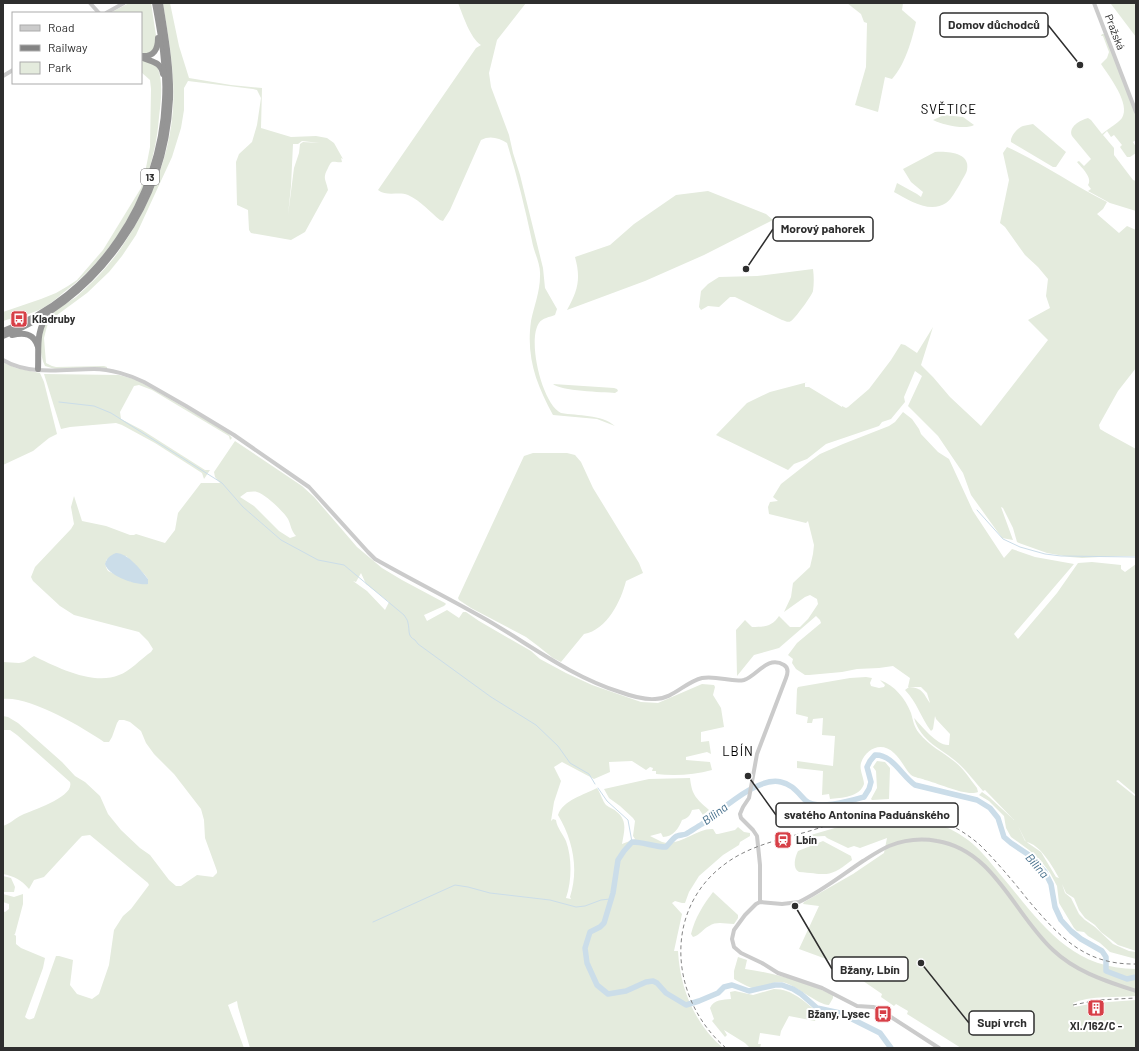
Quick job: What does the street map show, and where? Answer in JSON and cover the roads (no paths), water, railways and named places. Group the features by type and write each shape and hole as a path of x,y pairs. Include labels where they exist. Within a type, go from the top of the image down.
{"highway":[{"path":"142,56 150,56 156,51 157,47 158,36 154,3"},
{"name":"13","path":"3,331 34,316 65,295 89,274 107,254 142,198 153,169 161,136 165,100 165,75 154,3"},
{"name":"13","path":"3,336 35,321 53,310 83,286 111,257 138,216 155,176 165,137 170,93 169,62 160,3"},
{"path":"142,56 155,61 162,70 163,86 161,136"},
{"path":"38,369 41,327 43,322 53,310"},
{"path":"3,336 26,333 34,338 39,350"}],"street":[{"path":"90,3 98,12"},
{"path":"108,12 124,3"},
{"name":"Pražská","path":"1094,3 1136,112"},
{"path":"3,76 12,71"},
{"path":"3,360 18,366 38,369 64,371 95,369 104,370 144,382 234,435 309,487 375,559 518,638 561,667 608,688 631,696 657,700 671,695 700,679 718,678 743,681 768,664 774,663 785,666 788,670 786,678 757,754 750,795 740,814 741,818 753,830 756,836 760,865 760,902"},
{"path":"939,1048 877,1008 857,1006 822,988 778,973 762,963 746,956 736,949 732,941 734,930 754,906 760,902 782,904 799,902 889,846 907,841 939,841 958,847 978,860 994,877 1042,939 1062,957 1089,974 1136,991"}],"water":[{"path":"116,553 130,559 148,579 148,584 130,582 111,572 105,564 109,557"}],"waterway":[{"path":"59,402 94,406 111,413 222,483 243,507 281,540 318,560 344,565 404,615 408,622 410,635 418,644 491,697 536,725 558,746 570,763 589,774 595,784"},
{"path":"977,510 1003,539 1020,547 1045,554 1061,556 1136,557"},
{"name":"Bílina","path":"891,1048 880,1033 840,1013 817,1008 801,994 782,985 775,985 749,991 732,985 724,987 718,993 686,1005 666,993 657,983 653,981 646,982 626,991 608,994 597,985 587,963 585,948 590,932 600,927 604,923 613,893 618,860 624,851 632,842 666,847 676,837 686,834 702,824 729,803 750,789 761,784 771,782 785,783 794,789 805,800 817,805 834,804 864,797 871,782 867,767 875,755 881,756 892,762 915,785 977,800 990,808 998,818 1004,837 1029,855 1045,872 1051,884 1055,907 1061,920 1081,939 1102,951 1106,957 1106,971 1127,979 1136,977"},
{"path":"598,788 607,801 628,820 632,842"},
{"path":"373,922 455,885 490,893 550,900 576,907 610,899"}],"railway":[{"path":"726,1048 707,1028 693,1005 684,981 681,955 683,930 691,905 705,883 725,864 735,857 756,847 868,814 898,811 913,813 928,816 955,828 980,845 1051,925 1074,946 1087,954 1102,959 1118,963 1136,964"},
{"path":"1073,1005 1098,1000 1136,998"}],"place":[{"name":"Domov důchodců","path":"1080,65"},
{"name":"Morový pahorek","path":"746,269"},
{"name":"Kladruby","path":"19,319"},
{"name":"svatého Antonína Paduánského","path":"748,776"},
{"name":"Lbín","path":"783,840"},
{"name":"Bžany, Lbín","path":"795,906"},
{"name":"Supí vrch","path":"921,963"},
{"name":"XI./162/C -","path":"1096,1008"},
{"name":"Bžany, Lysec","path":"883,1014"}],"district":[{"name":"SVĚTICE","path":"949,109"},
{"name":"LBÍN","path":"738,751"}]}
